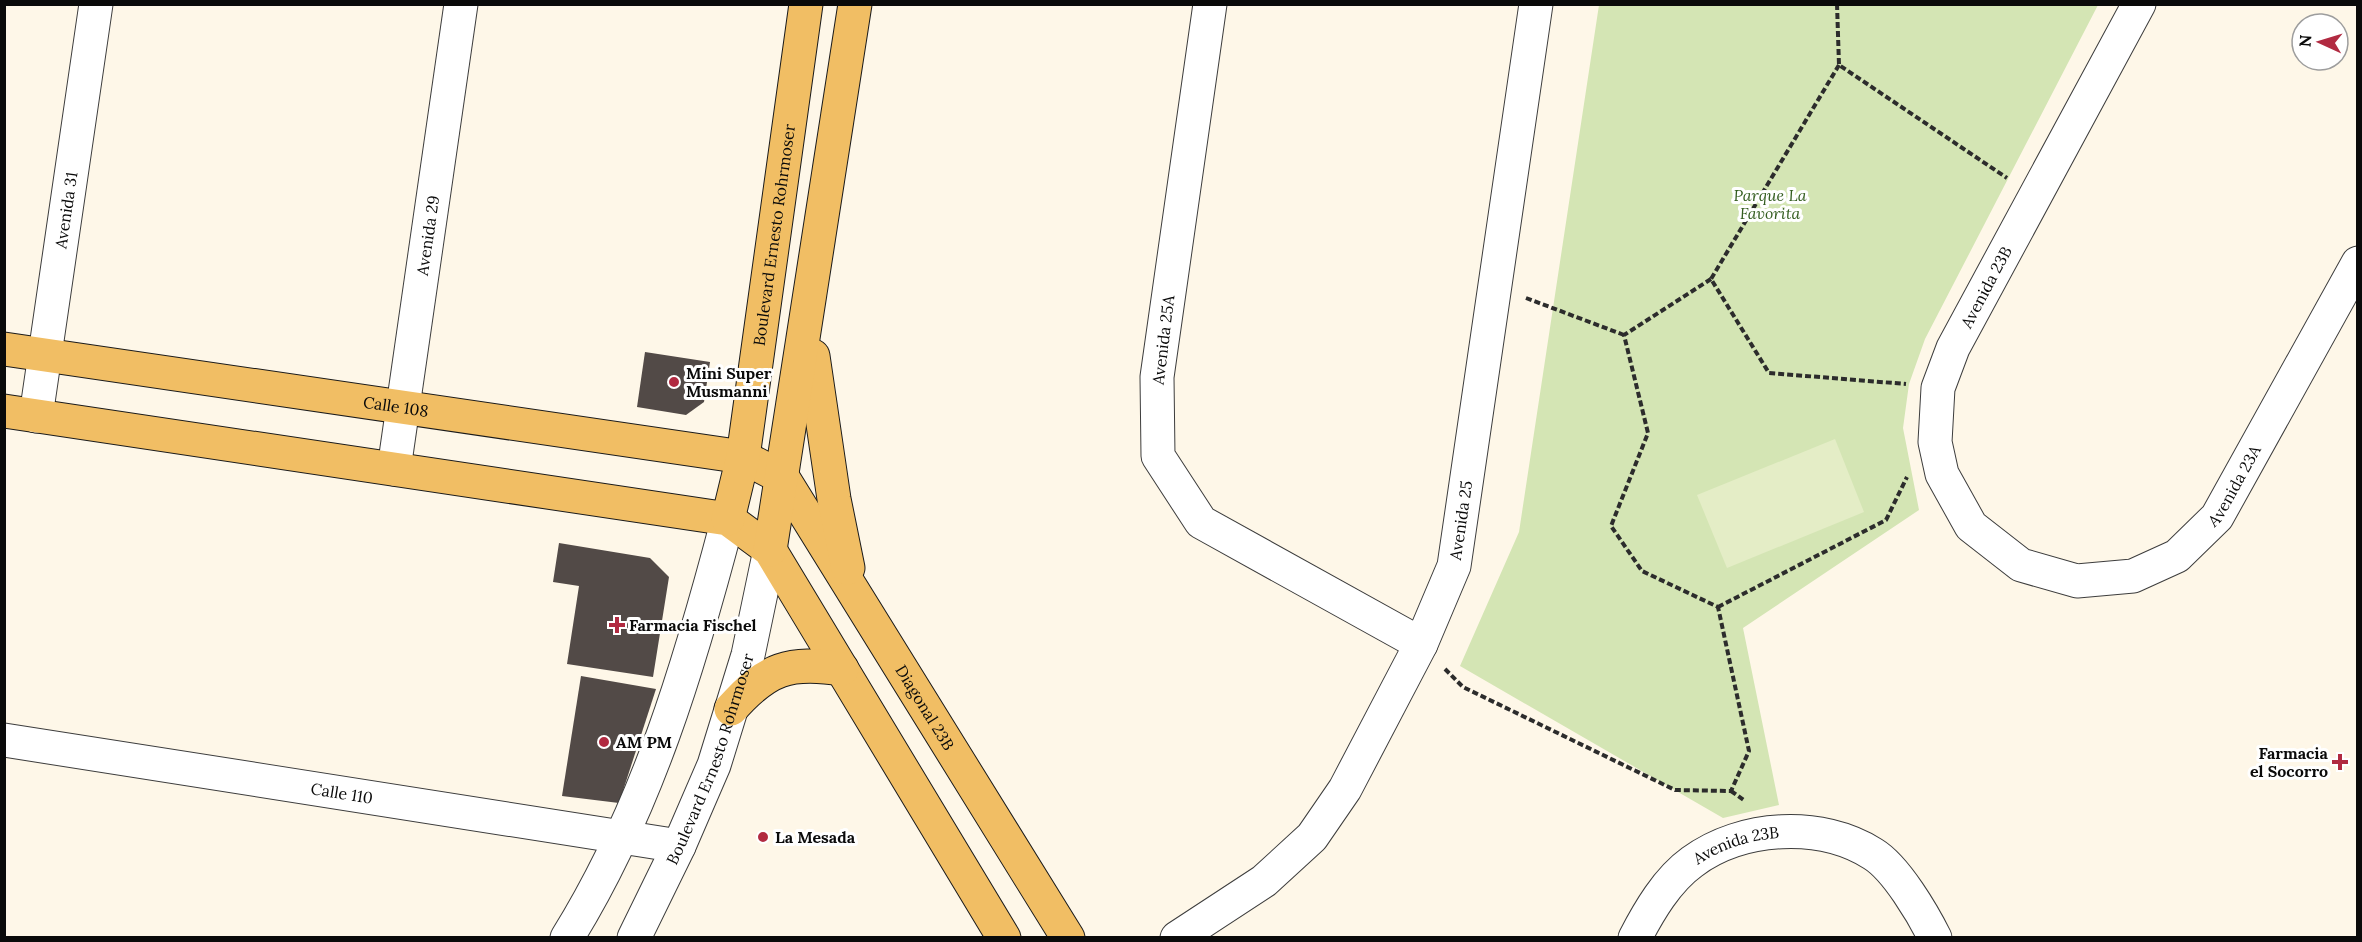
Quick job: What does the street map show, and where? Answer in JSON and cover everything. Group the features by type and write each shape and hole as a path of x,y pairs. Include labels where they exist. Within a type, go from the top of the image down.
{"main road":[{"name":"Boulevard Ernesto Rohrmoser","path":"728,519 743,456 806,4"},
{"name":"Boulevard Ernesto Rohrmoser","path":"770,550 855,4"},
{"path":"808,316 830,477 853,590"},
{"name":"Calle 108","path":"4,349 743,456 783,478"},
{"path":"20,413 728,519 770,550 1004,938"},
{"name":"Diagonal 23B","path":"783,478 1068,938"},
{"path":"731,709 752,685 780,670 811,664 842,669"}],"street":[{"name":"Avenida 31","path":"20,413 47,355 96,4"},
{"name":"Avenida 29","path":"394,469 401,407 461,4"},
{"name":"Avenida 25A","path":"1210,4 1157,376 1158,456 1201,522 1421,644"},
{"name":"Avenida 25","path":"1177,938 1264,881 1312,837 1345,789 1421,644 1454,566 1493,286 1536,4"},
{"name":"Avenida 23B","path":"2020,565 1971,526 1942,474 1935,442 1938,388 1953,348 2139,4"},
{"name":"Avenida 23A","path":"2020,565 2077,581 2133,576 2177,556 2217,517 2358,263"},
{"name":"Boulevard Ernesto Rohrmoser","path":"567,938 621,835 665,734 693,651 728,519"},
{"name":"Boulevard Ernesto Rohrmoser","path":"634,938 679,846 714,765 748,655 770,550"},
{"name":"Calle 110","path":"4,740 621,835 679,846"},
{"name":"Avenida 23B","path":"1635,938 1651,907 1691,863 1719,845 1736,839 1791,832 1837,838 1875,855 1915,900 1935,938"}],"path":[{"path":"1624,335 1711,279 1839,65 1837,4"},
{"path":"1839,65 2035,197"},
{"path":"1711,279 1769,373 1938,388"},
{"path":"1493,286 1624,335"},
{"path":"1624,335 1648,433 1611,526 1641,571 1718,607"},
{"path":"1718,607 1886,520 1910,471 1935,442"},
{"path":"1421,644 1463,687 1675,790 1731,791 1749,751 1718,607"}],"green space":[{"name":"Parque La Favorita","path":"1599,5 2098,5 1925,339 1909,384 1903,428 1919,510 1743,628 1779,805 1723,818 1460,666 1519,532"},
{"path":"1835,439 1864,512 1727,568 1697,495"}],"building":[{"name":"Mini Super Musmanni","path":"645,352 710,362 704,402 686,415 637,407"},
{"name":"Farmacia Fischel","path":"559,543 650,558 669,577 653,677 567,664 579,586 553,582"},
{"name":"AM PM","path":"581,676 656,689 619,803 562,796"}],"place":[{"name":"Mini Super Musmanni","path":"674,382"},
{"name":"Farmacia Fischel","path":"617,625"},
{"name":"AM PM","path":"604,742"},
{"name":"Farmacia el Socorro","path":"2340,762"},
{"name":"La Mesada","path":"763,837"}]}
